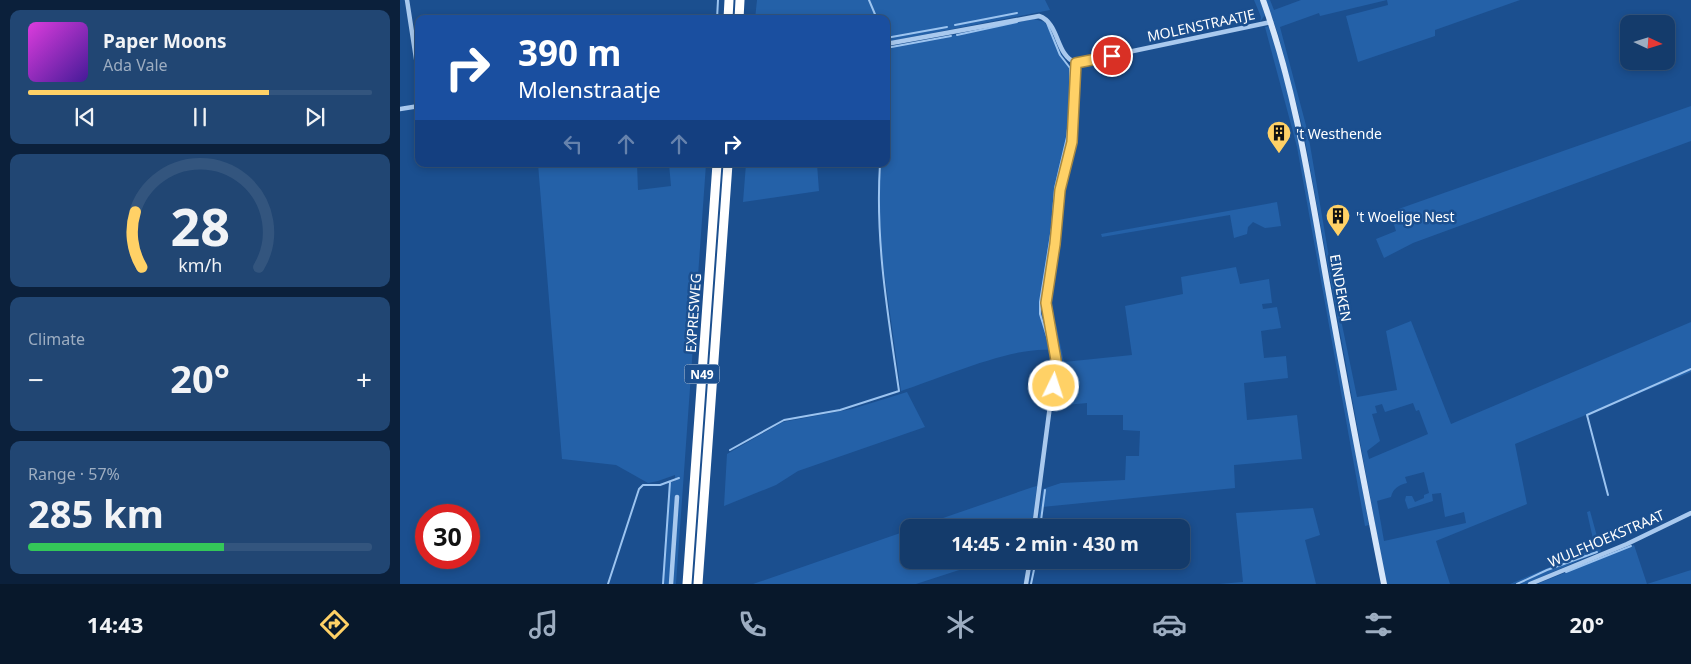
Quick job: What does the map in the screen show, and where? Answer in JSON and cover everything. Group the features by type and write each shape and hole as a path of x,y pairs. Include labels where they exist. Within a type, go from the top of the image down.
{"highway":[{"path":"728,15 729,0"},
{"path":"739,15 740,0"},
{"name":"EXPRESWEG","path":"687,584 717,167"},
{"name":"EXPRESWEG","path":"698,584 728,167"}],"street":[{"path":"407,0 415,52"},
{"name":"EINDEKEN","path":"1263,0 1285,68 1303,143 1341,362 1384,584"},
{"path":"890,43 1040,16 1050,22 1064,55 1076,63 1072,142 1060,190 1055,244 1047,284 1047,317 1056,360 1035,519"},
{"name":"MOLENSTRAATJE","path":"1076,63 1271,22"},
{"path":"400,109 415,107"},
{"path":"672,584 677,497"},
{"name":"WULFHOEKSTRAAT","path":"1530,584 1626,544 1691,513"},
{"path":"1026,584 1028,569"}],"shaded area":[{"path":"757,0 1045,0 1050,10 890,41 890,15 755,15"},
{"path":"1254,0 1260,0 1265,15 1260,22 1261,17"},
{"path":"1265,0 1270,0 1274,10 1301,0 1387,0 1320,16 1319,13 1280,27 1308,133 1333,281 1357,397 1397,390 1386,331 1411,321 1451,424 1691,322 1691,372 1515,444 1527,504 1436,541 1450,584 1386,584 1303,129 1278,34","holes":["1413,403 1416,411 1419,410 1428,434 1369,459 1367,451 1380,441 1372,414 1377,413 1375,406 1382,404 1385,412","1424,472 1429,493 1424,495 1424,498 1415,502 1412,496 1406,496 1405,500 1408,509 1433,501 1432,494 1441,493 1445,517 1464,512 1466,523 1384,541 1377,501 1391,497 1397,487 1407,483 1405,477"]},
{"path":"1387,0 1520,0 1435,30 1435,36 1358,62 1346,16 1388,5"},
{"path":"1034,19 1045,22 1058,49 1074,73 1071,126 1056,193 1052,242 1042,290 1043,317 1051,350 1035,350 997,358 901,391 881,250 879,190 881,167 890,167 890,48"},
{"path":"1270,26 1294,115 1369,525 1365,526 1297,147 1265,27"},
{"path":"1691,106 1691,141 1413,243 1384,258 1376,239 1396,231 1390,212"},
{"path":"538,167 637,167 638,190 671,186 669,167 706,167 676,584 662,584 669,483 675,481 675,475 648,483 616,465 562,459"},
{"path":"746,167 817,167 819,191 743,202"},
{"path":"1277,202 1281,226 1265,228 1253,222 1248,227 1247,234 1234,238 1230,215 1102,237 1101,234"},
{"path":"1236,267 1240,284 1269,279 1272,303 1262,304 1263,309 1277,307 1281,328 1261,331 1264,358 1286,356 1288,378 1244,383 1247,420 1297,415 1302,459 1234,465 1235,488 1042,507 1040,519 1038,519 1043,489 1061,483 1125,480 1126,456 1139,456 1140,431 1123,430 1123,415 1087,415 1087,403 1055,406 1059,363 1051,325 1056,324 1064,362 1132,355 1125,306 1183,294 1181,277"},
{"path":"907,392 925,427 798,471 776,485 724,506 727,454 783,422 852,409"},
{"path":"1037,486 1033,519 940,519"},
{"path":"1313,508 1320,535 1305,540 1316,584 1219,584 1243,582 1236,513"},
{"path":"1590,511 1601,551 1525,584 1510,584 1595,548 1587,512"},
{"path":"900,533 900,569 962,569 916,584 753,584"},
{"path":"1634,545 1647,584 1537,584"},
{"path":"1691,570 1691,584 1647,584"}],"waterway":[{"path":"717,15 718,0"},
{"path":"869,0 875,15"},
{"path":"955,25 1017,13"},
{"path":"957,35 1017,22"},
{"path":"1047,23 1060,55 1070,68 1071,103 1067,137 1055,188 1052,228 1040,302 1040,314 1049,343"},
{"path":"890,37 947,27"},
{"path":"890,47 951,36"},
{"path":"730,450 784,420 840,410 899,391 883,278 879,221 880,167"},
{"path":"1608,495 1587,415 1691,369"},
{"path":"608,584 639,489 643,485 660,485 679,478"},
{"path":"663,584 670,482"},
{"path":"1041,519 1045,490"},
{"path":"1566,572 1631,546"},
{"path":"1517,584 1547,570 1597,552"},
{"path":"1031,584 1034,569"}],"place":[{"name":"'t Westhende","path":"1279,154"},
{"name":"'t Woelige Nest","path":"1338,237"}],"route":[{"path":"1054,386 1056,360 1047,317 1047,284 1055,244 1060,190 1072,142 1076,97 1076,63 1112,56"}]}
